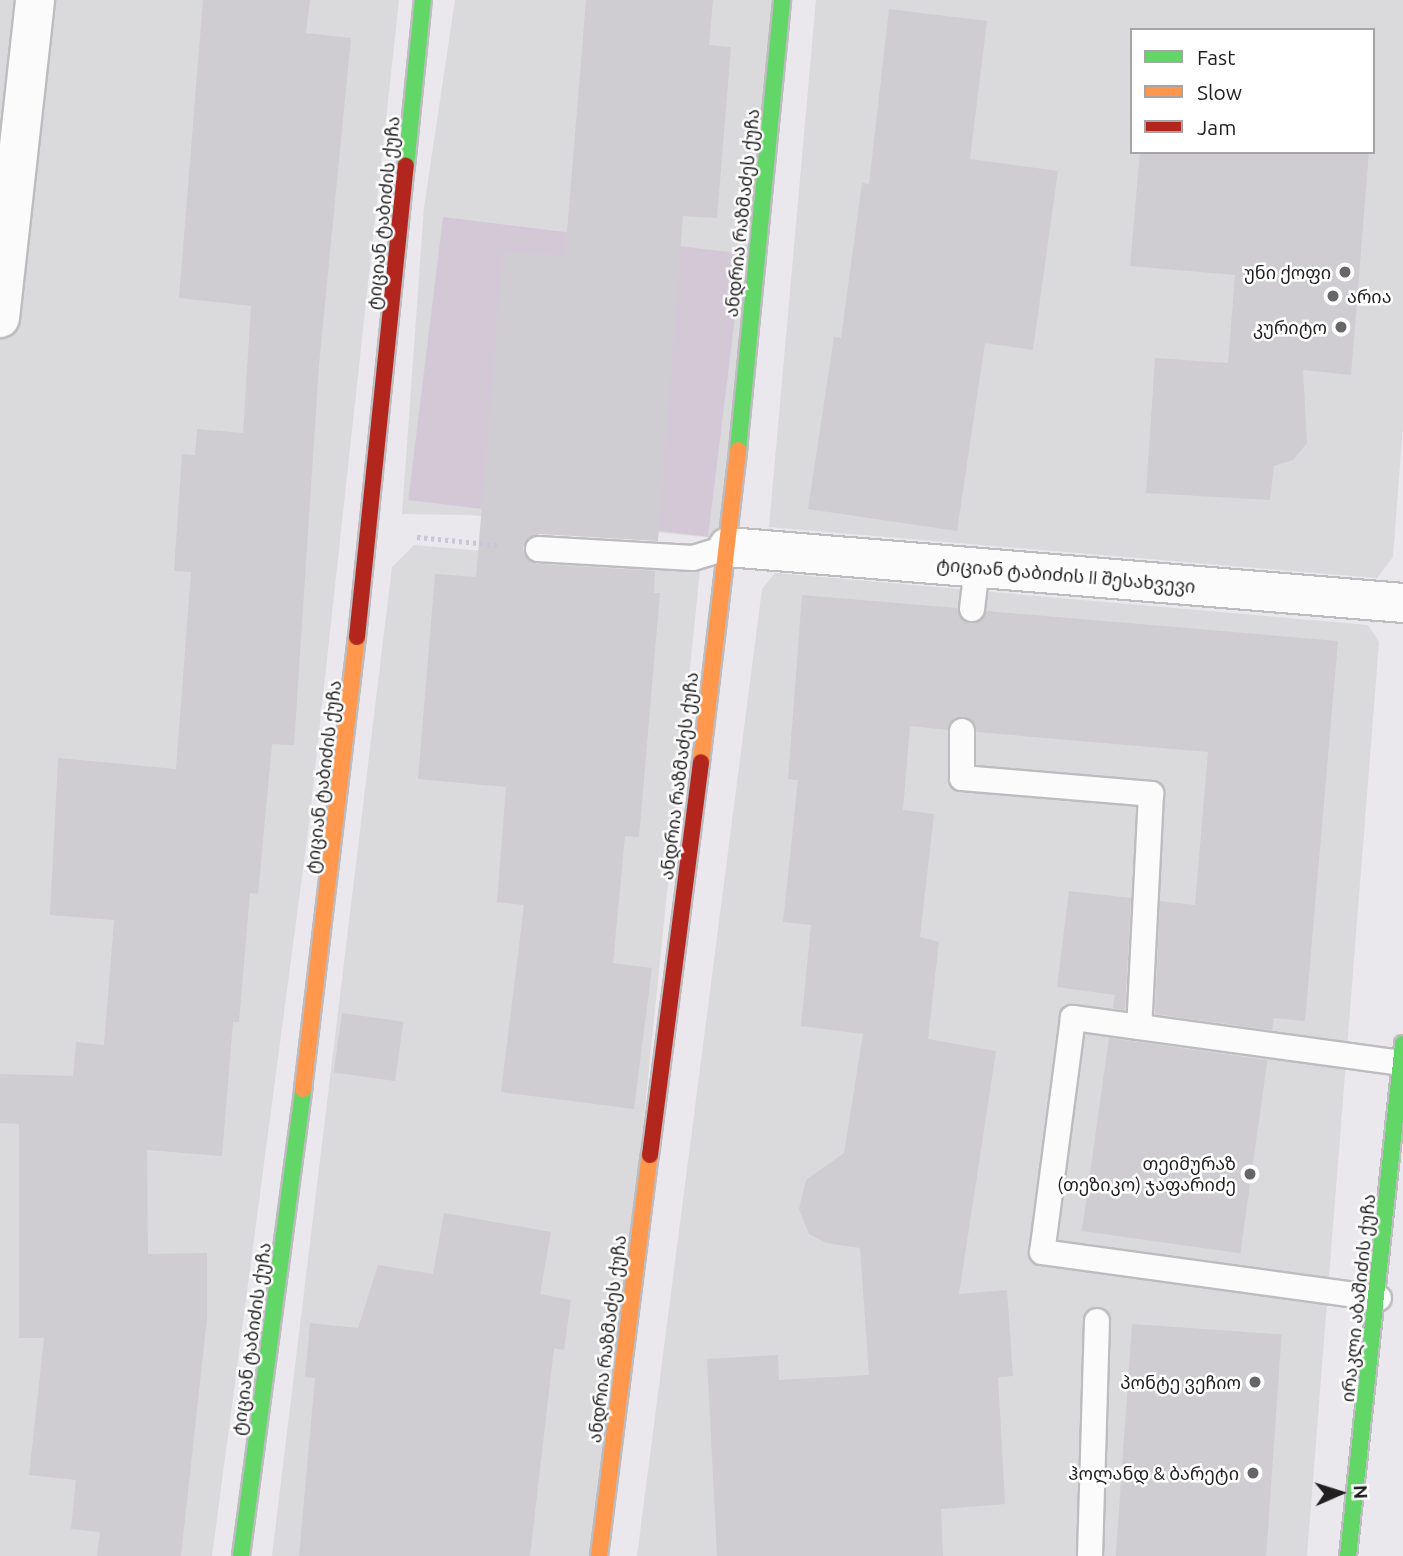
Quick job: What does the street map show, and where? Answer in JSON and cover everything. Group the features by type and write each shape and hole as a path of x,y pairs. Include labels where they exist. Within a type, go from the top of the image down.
{"street":[{"path":"0,318 35,0"},
{"name":"ტიციან ტაბიძის ქუჩა","path":"242,1556 337,828 423,0"},
{"name":"ანდრია რაზმაძეს ქუჩა","path":"599,1556 728,547 782,0"},
{"name":"ტიციან ტაბიძის II შესახვევი","path":"728,547 1403,603"},
{"name":"ირაკლი აბაშიძის ქუჩა","path":"1348,1556 1379,1298 1402,1054"}],"lane":[{"path":"538,549 693,558 728,547"},
{"path":"972,609 977,567"},
{"path":"962,731 962,778 1152,794 1139,1027"},
{"path":"1379,1298 1042,1252 1073,1018 1402,1054"},
{"path":"1090,1556 1097,1321"}],"path":[{"path":"425,538 538,549"}],"shaded area":[{"path":"0,0 399,0 309,824 212,1556 0,1556"},
{"path":"455,0 779,0 726,539 470,515 402,514 424,208"},
{"path":"816,0 1403,0 1403,425 1393,557 1377,578 769,527"},
{"path":"443,217 743,254 708,537 408,500"},
{"path":"414,545 700,570 599,1556 272,1556 392,567"},
{"path":"775,573 1368,625 1379,642 1307,1556 637,1556 762,589"}],"building":[{"path":"203,0 310,0 306,33 351,38 319,365 294,745 272,744 258,894 250,893 239,1022 233,1022 222,1156 147,1150 148,1254 207,1253 207,1318 181,1556 97,1556 100,1532 71,1529 76,1480 29,1475 44,1338 19,1338 19,1124 0,1123 0,1074 73,1076 76,1042 104,1045 114,920 50,915 58,758 176,769 191,572 174,571 182,454 195,455 197,429 243,433 251,306 179,298"},
{"path":"586,0 713,0 709,45 731,47 717,218 683,216 658,541 539,534 523,547 525,556 537,564 655,571 654,593 660,593 639,837 625,836 613,963 652,968 634,1109 501,1092 524,905 497,902 506,787 418,779 435,574 476,577 503,251 565,256"},
{"path":"889,9 987,21 970,159 1058,171 1033,350 985,343 957,531 808,509 834,337 841,338 862,183 869,184"},
{"path":"1140,154 1369,154 1351,375 1303,370 1307,443 1293,460 1274,466 1270,500 1146,493 1155,358 1228,363 1235,275 1130,266"},
{"path":"802,595 957,608 971,624 987,611 1338,641 1305,1021 1274,1018 1272,1030 1155,1014 1160,901 1195,905 1208,752 977,732 974,723 963,716 947,730 910,726 903,810 934,814 920,937 939,942 928,1039 996,1051 959,1294 1007,1290 1013,1376 998,1377 1005,1504 941,1509 943,1556 717,1556 707,1359 778,1355 779,1380 869,1375 860,1248 826,1243 809,1234 799,1209 806,1180 844,1153 863,1034 801,1026 811,925 783,922 798,780 788,779"},
{"path":"1069,891 1131,898 1125,1010 1113,1008 1115,995 1057,987"},
{"path":"342,1013 403,1022 395,1081 334,1072"},
{"path":"1109,1038 1267,1060 1240,1253 1082,1231"},
{"path":"444,1213 551,1232 540,1294 571,1300 564,1350 554,1348 530,1556 299,1556 315,1378 305,1377 310,1323 358,1328 378,1265 433,1274"},
{"path":"1132,1324 1282,1334 1266,1556 1116,1556"}],"traffic: fast":[{"path":"406,166 423,0"},
{"path":"738,450 782,0"},
{"path":"1348,1556 1403,1044"},
{"path":"241,1556 303,1089"}],"traffic: slow":[{"path":"701,762 738,450"},
{"path":"303,1089 357,637"},
{"path":"599,1556 650,1155"}],"traffic: jam":[{"path":"357,637 406,166"},
{"path":"650,1155 701,762"}],"place":[{"name":"უნი ქოფი","path":"1345,272"},
{"name":"არია","path":"1333,296"},
{"name":"კურიტო","path":"1341,327"},
{"name":"თეიმურაზ (თეზიკო) ჯაფარიძე","path":"1250,1174"},
{"name":"პონტე ვეჩიო","path":"1255,1382"},
{"name":"ჰოლანდ & ბარეტი","path":"1253,1473"}]}
